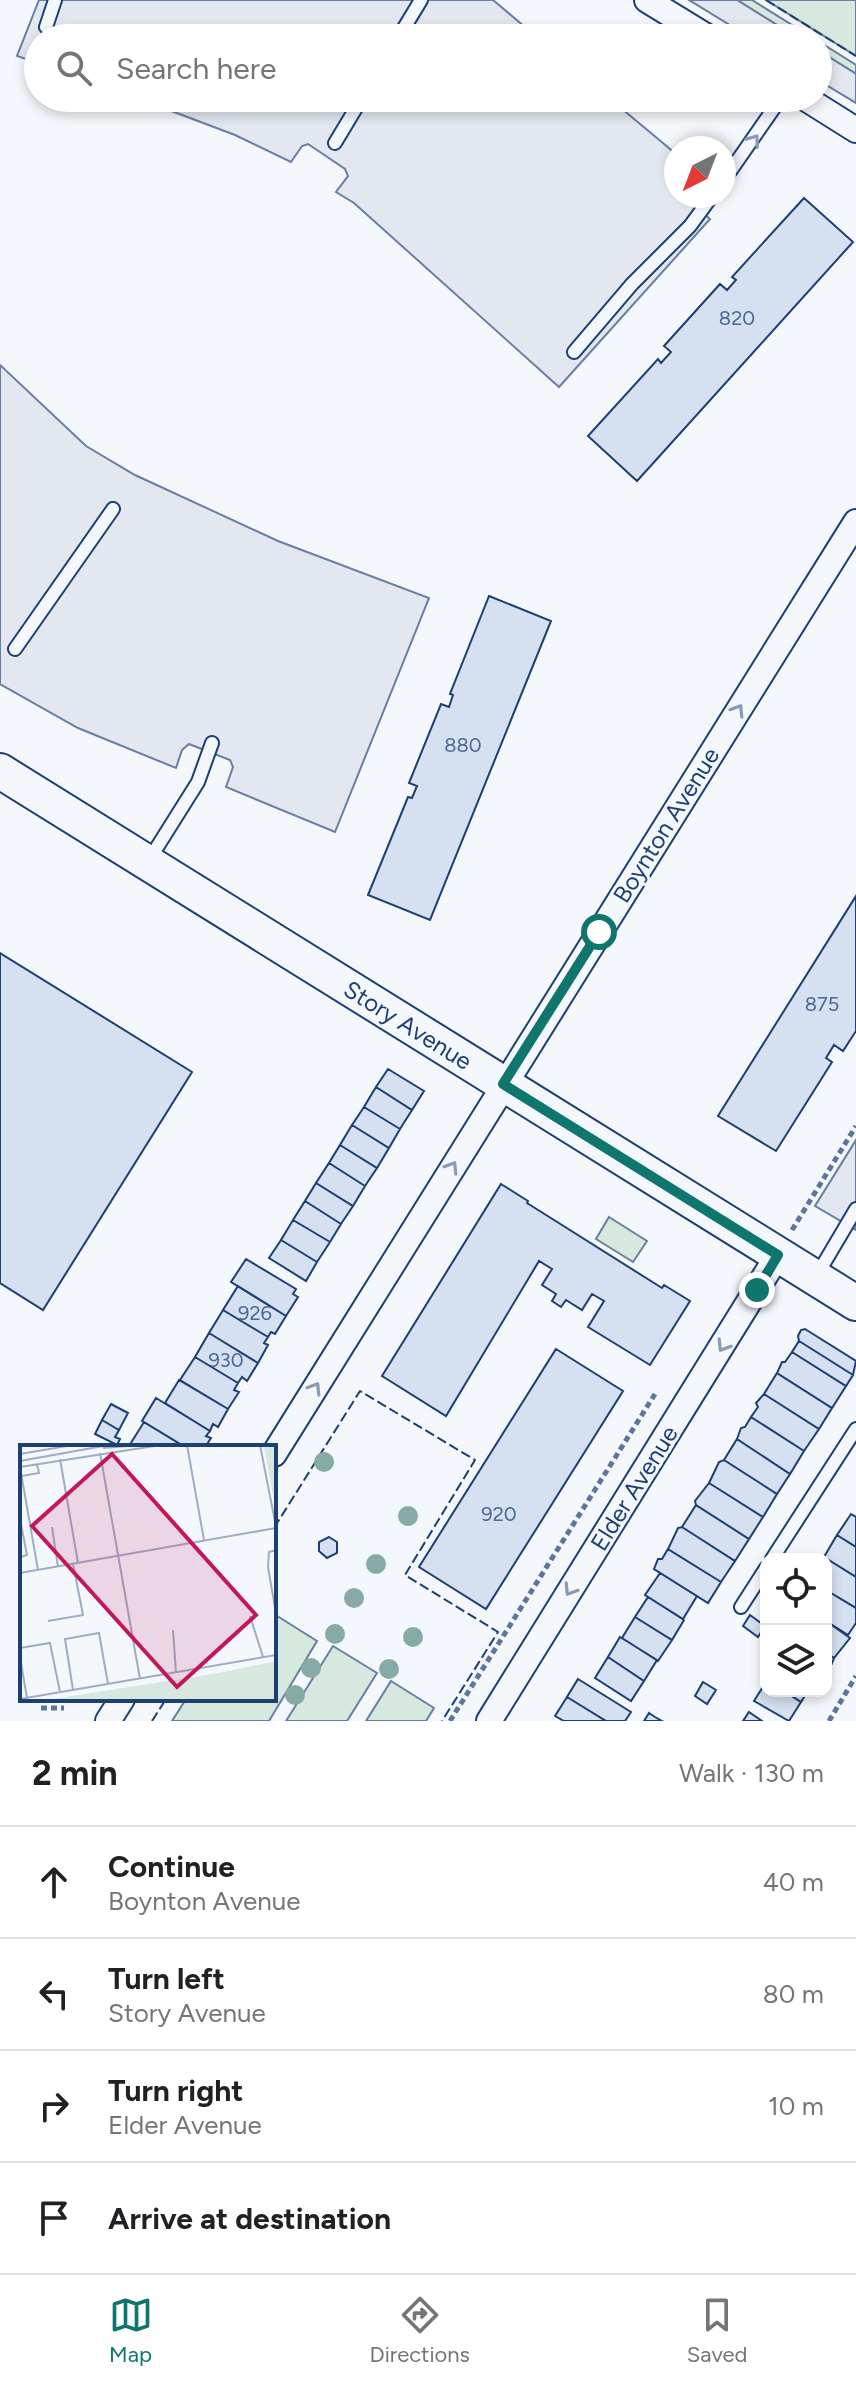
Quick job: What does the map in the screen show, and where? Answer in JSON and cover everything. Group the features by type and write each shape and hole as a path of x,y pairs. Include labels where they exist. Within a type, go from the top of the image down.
{"street":[{"path":"647,0 686,24"},
{"path":"827,112 856,130"},
{"name":"Boynton Avenue","path":"276,1451 856,522"},
{"name":"Story Avenue","path":"0,771 856,1303"},
{"name":"Elder Avenue","path":"489,1721 778,1255"},
{"path":"108,1721 121,1701"}],"lane":[{"path":"47,24 55,0"},
{"path":"406,24 421,0"},
{"path":"335,143 354,112"},
{"path":"736,163 771,112"},
{"path":"574,352 703,208"},
{"path":"15,649 113,509"},
{"path":"147,863 198,782 212,743"},
{"path":"815,1278 856,1209"},
{"path":"776,1553 856,1429"},
{"path":"741,1607 760,1577"}],"path":[{"path":"778,1255 856,1126"},
{"path":"450,1721 655,1394"},
{"path":"829,1721 856,1676"},
{"path":"41,1708 64,1708"}],"shaded area":[{"path":"39,0 493,0 521,24 30,24"},
{"path":"689,0 737,0 776,24 728,24"},
{"path":"737,0 752,0 791,24 776,24"},
{"path":"766,0 856,0 856,56 832,41 832,24 805,24"},
{"path":"24,38 24,58 17,56"},
{"path":"832,50 856,65 856,74 832,59"},
{"path":"832,59 856,74 856,103 832,88"},
{"path":"174,112 626,112 664,144 664,208 698,208 710,219 559,387 354,203 336,192 348,176 345,169 308,144 302,146 291,162 235,135"},
{"path":"0,365 86,446 135,475 278,541 429,598 335,832 226,787 233,767 230,760 189,744 182,750 176,768 78,728 0,684"},
{"path":"856,1140 856,1230 815,1206"},
{"path":"609,1217 647,1241 633,1262 596,1239"},
{"path":"276,1615 317,1641 269,1721 172,1721 185,1701 276,1701"},
{"path":"333,1646 377,1673 347,1721 286,1721"},
{"path":"391,1681 434,1708 426,1721 366,1721"}],"building":[{"path":"804,198 853,242 637,481 588,436 658,359 661,363 671,352 664,346 720,284 727,290 736,280 732,277"},
{"path":"489,596 551,621 430,920 368,895 408,797 412,798 417,786 409,783 441,704 449,707 453,695 450,694"},
{"path":"856,896 856,1031 843,1051 834,1045 826,1058 832,1062 776,1151 718,1116"},
{"path":"0,953 192,1072 43,1310 0,1283"},
{"path":"388,1069 424,1091 412,1110 376,1087"},
{"path":"376,1087 412,1110 400,1129 364,1107"},
{"path":"364,1107 400,1129 389,1148 352,1125"},
{"path":"352,1125 389,1148 377,1168 340,1145"},
{"path":"340,1145 377,1168 365,1186 329,1163"},
{"path":"329,1163 365,1186 353,1206 316,1183"},
{"path":"316,1183 353,1206 341,1224 305,1201"},
{"path":"501,1184 662,1288 664,1285 690,1301 650,1365 588,1327 604,1301 592,1294 582,1310 566,1300 561,1307 552,1301 556,1294 542,1285 552,1269 539,1261 446,1416 382,1376"},
{"path":"305,1201 341,1224 330,1242 293,1220"},
{"path":"293,1220 330,1242 317,1262 281,1240"},
{"path":"281,1240 317,1262 306,1281 269,1258"},
{"path":"246,1259 296,1289 293,1294 298,1297 286,1316 231,1282"},
{"path":"238,1286 286,1316 275,1334 271,1332 268,1337 223,1310"},
{"path":"223,1310 268,1337 264,1343 268,1345 258,1363 209,1333"},
{"path":"805,1329 856,1361 853,1375 799,1341 801,1330"},
{"path":"209,1333 258,1363 247,1381 242,1377 238,1383 195,1357"},
{"path":"799,1341 853,1375 846,1386 792,1352"},
{"path":"556,1349 623,1391 486,1609 419,1567"},
{"path":"792,1352 846,1386 832,1408 777,1373"},
{"path":"195,1357 238,1383 234,1390 239,1392 228,1409 180,1380"},
{"path":"777,1373 832,1408 819,1429 764,1394"},
{"path":"179,1380 228,1409 218,1427 213,1424 210,1431 165,1403"},
{"path":"764,1394 819,1429 804,1451 751,1417 758,1407 756,1403"},
{"path":"156,1398 210,1431 206,1436 211,1438 206,1445 182,1445 142,1421"},
{"path":"111,1404 128,1413 119,1430 102,1420"},
{"path":"751,1417 804,1451 790,1474 737,1439 741,1428"},
{"path":"102,1420 119,1430 115,1437 120,1439 117,1445 95,1434"},
{"path":"144,1422 182,1445 130,1445"},
{"path":"737,1439 790,1474 777,1494 724,1460"},
{"path":"724,1460 777,1494 763,1517 709,1483 719,1462"},
{"path":"709,1483 763,1517 749,1539 696,1505 695,1501"},
{"path":"696,1505 749,1539 735,1561 682,1527"},
{"path":"851,1514 856,1517 856,1547 837,1535"},
{"path":"682,1527 735,1561 721,1582 668,1549 678,1528"},
{"path":"837,1535 856,1547 856,1577 832,1562 832,1553 826,1553"},
{"path":"329,1537 337,1542 337,1553 327,1558 319,1551 319,1542"},
{"path":"668,1549 721,1582 708,1603 654,1569 658,1559 662,1559"},
{"path":"832,1562 856,1577 856,1608 832,1594"},
{"path":"660,1573 697,1596 683,1619 645,1595"},
{"path":"832,1594 856,1608 856,1623 848,1635 832,1625"},
{"path":"648,1597 684,1620 672,1640 635,1617"},
{"path":"750,1615 760,1622 760,1634 758,1637 743,1626"},
{"path":"635,1617 672,1640 658,1661 622,1638"},
{"path":"832,1625 850,1638 834,1658 832,1656"},
{"path":"620,1637 657,1660 644,1681 608,1657"},
{"path":"608,1657 644,1681 631,1701 595,1678"},
{"path":"578,1679 631,1712 625,1721 606,1721 567,1697"},
{"path":"703,1682 716,1690 707,1704 695,1696"},
{"path":"760,1692 760,1697 793,1697 801,1702 789,1721 754,1701"},
{"path":"567,1697 606,1721 564,1721 555,1716"},
{"path":"749,1712 762,1721 743,1721"},
{"path":"649,1713 655,1717 662,1721 644,1721"}],"fence":[{"path":"766,0 805,24"},
{"path":"832,41 856,56"},
{"path":"276,1525 360,1391 475,1460 405,1575 498,1632 442,1721"},
{"path":"152,1721 165,1701"}],"route":[{"path":"599,932 503,1084 778,1255 757,1290"}]}
